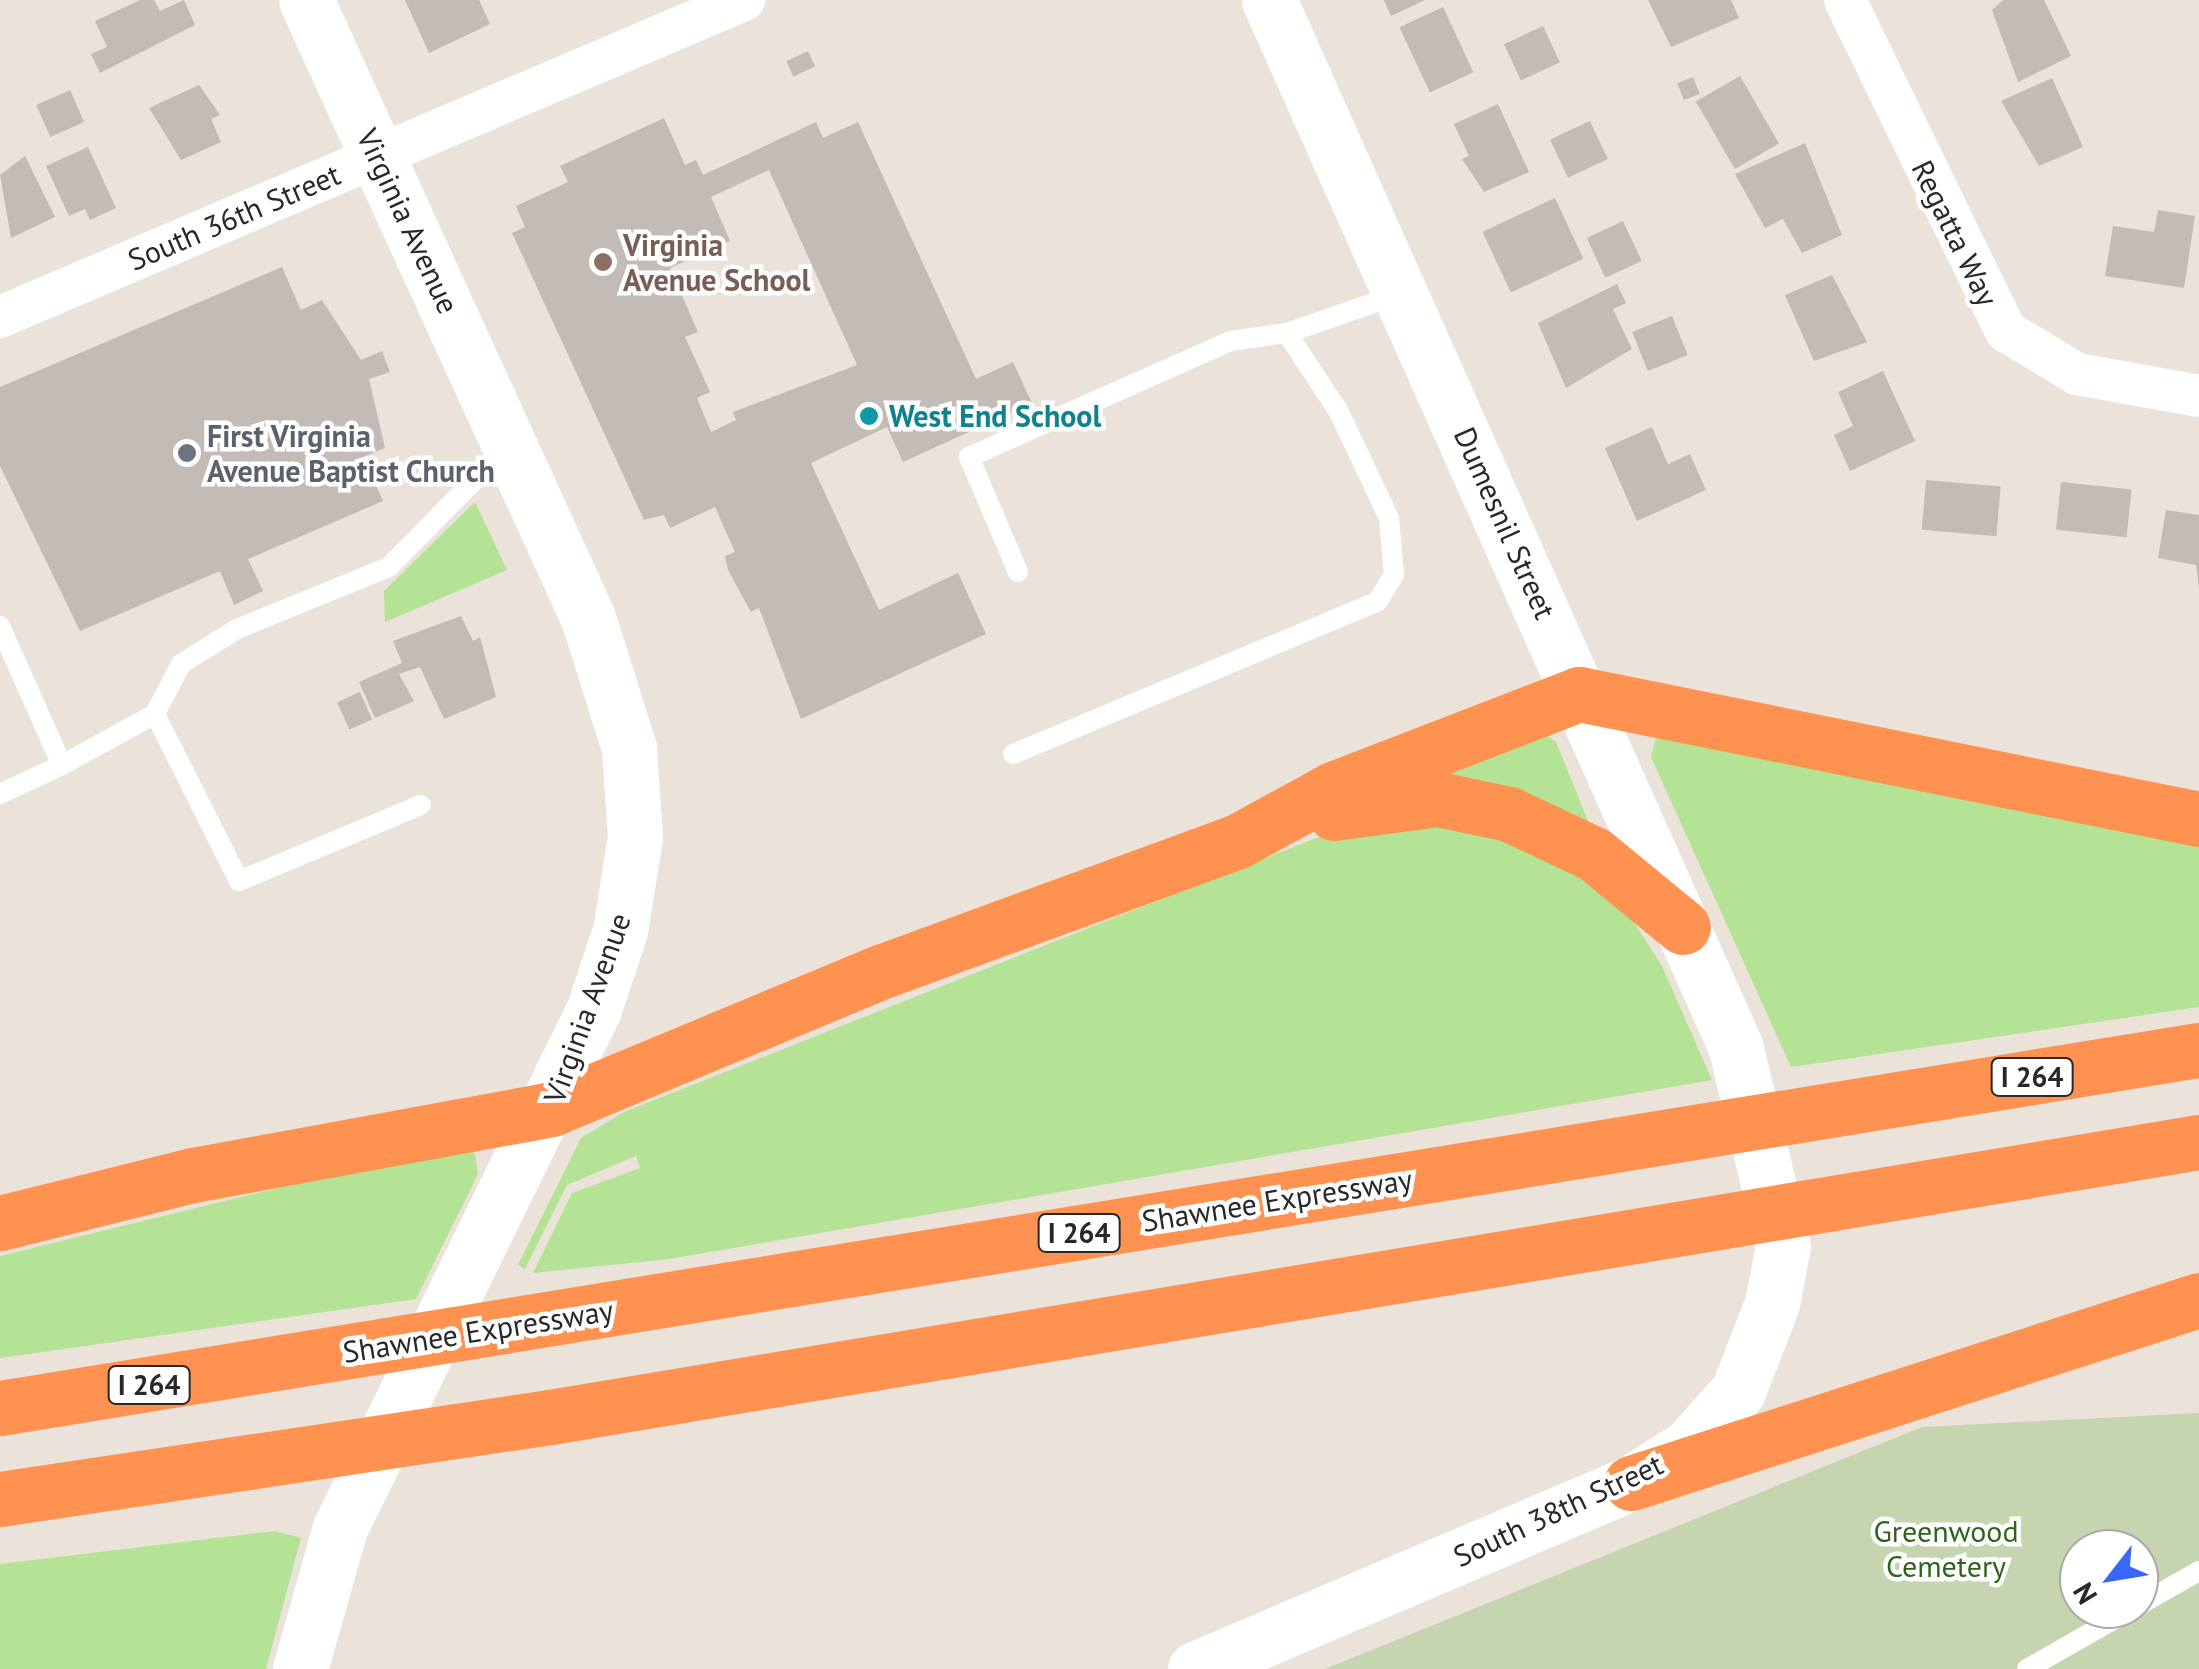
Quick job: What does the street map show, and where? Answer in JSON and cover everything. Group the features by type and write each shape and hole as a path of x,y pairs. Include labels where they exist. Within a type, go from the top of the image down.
{"highway":[{"path":"1238,841 1333,790 1579,694 2199,819"},
{"path":"0,1223 193,1175 550,1109 883,971 1238,841 1351,808 1438,799 1549,830 1684,926"},
{"name":"Shawnee Expressway","path":"0,1408 2199,1050"},
{"path":"0,1499 550,1417 2199,1142"},
{"path":"1631,1483 2199,1300"}],"main road":[{"name":"Virginia Avenue","path":"300,1669 340,1528 550,1109 620,930 633,782 594,633 306,0"},
{"name":"Dumesnil Street","path":"1269,0 1736,1048"},
{"name":"South 38th Street","path":"1195,1669 1631,1483 1689,1446 1738,1392 1772,1304 1781,1230 1736,1048"}],"street":[{"name":"South 36th Street","path":"0,317 744,0"},
{"name":"Regatta Way","path":"1845,0 2006,330 2077,374 2199,396"}],"lane":[{"path":"1018,572 969,457 1231,341 1287,333 1402,292"},
{"path":"1013,754 1377,602 1386,589 1394,576 1389,518 1339,412 1287,333"},
{"path":"0,794 155,714 180,664 237,630 389,567 510,444"},
{"path":"0,626 62,765"},
{"path":"155,714 240,881 422,806"},
{"path":"2159,1594 2199,1571"},
{"path":"2027,1669 2097,1629"}],"green space":[{"path":"475,502 507,570 385,622 384,591"},
{"path":"1542,731 1556,742 1590,826 1407,779"},
{"path":"1656,737 2199,844 2199,1007 1791,1067 1651,757"},
{"path":"1470,820 1616,894 1662,966 1712,1080 669,1259 533,1273 572,1193 640,1168 636,1156 567,1185 525,1269 518,1265 581,1138 624,1112 1339,829"},
{"path":"474,1150 478,1174 416,1299 0,1358 0,1256 367,1166"},
{"name":"Greenwood Cemetery","path":"2199,1413 2199,1669 1325,1669 1922,1427"},
{"path":"275,1531 301,1538 266,1669 0,1669 0,1564"}],"building":[{"path":"140,0 154,0 160,11 184,0 195,25 100,73 91,54 107,47 95,21"},
{"path":"405,0 479,0 490,24 429,53"},
{"path":"1384,0 1425,0 1391,16"},
{"path":"1648,0 1731,0 1739,18 1671,47"},
{"path":"2003,0 2044,0 2071,56 2018,82 1992,10"},
{"path":"1443,7 1473,72 1430,93 1399,27"},
{"path":"1543,26 1560,62 1521,80 1504,44"},
{"path":"808,51 815,66 793,77 786,61"},
{"path":"1740,76 1779,144 1735,169 1696,102"},
{"path":"1693,77 1700,94 1684,100 1677,83"},
{"path":"2052,78 2083,147 2039,166 2001,101"},
{"path":"199,85 220,115 211,119 221,142 181,160 149,108"},
{"path":"70,90 84,122 50,137 36,105"},
{"path":"1498,104 1529,172 1484,192 1462,159 1469,156 1454,124"},
{"name":"West End School","path":"664,118 685,165 696,160 703,175 816,122 823,138 858,122 976,379 1013,362 1032,403 903,462 887,427 811,463 879,610 958,573 986,634 801,719 759,608 751,612 728,570 725,556 735,552 715,507 670,528 664,515 644,520 512,233 525,227 516,206 568,182 560,166","holes":["769,170 857,365 733,412 736,420 711,432 697,398 710,392 685,337 698,332 670,268 730,241 711,197"]},
{"path":"1590,121 1608,159 1568,178 1550,140"},
{"path":"1805,143 1842,235 1802,253 1783,219 1765,228 1735,174"},
{"path":"88,147 116,208 90,220 85,209 69,216 46,166"},
{"path":"25,156 55,217 11,238 0,175"},
{"path":"1555,198 1583,259 1511,293 1482,232"},
{"path":"2158,210 2195,216 2184,288 2105,276 2113,226 2154,232"},
{"path":"1623,221 1642,261 1605,278 1587,238"},
{"name":"First Virginia Avenue Baptist Church","path":"282,267 301,310 322,300 361,360 382,351 390,372 369,379 385,448 363,457 383,501 248,559 263,591 234,605 220,571 80,631 0,466 0,387"},
{"path":"1832,275 1867,342 1814,361 1785,295"},
{"path":"1617,284 1626,303 1613,309 1632,349 1566,388 1538,323"},
{"path":"1672,316 1688,355 1648,371 1632,332"},
{"path":"1883,371 1915,441 1850,471 1834,435 1853,426 1838,392"},
{"path":"1652,427 1668,464 1690,454 1706,490 1637,521 1605,448"},
{"path":"1926,480 2001,487 1996,536 1922,530"},
{"path":"2061,482 2132,489 2127,537 2056,530"},
{"path":"2166,510 2199,515 2199,588 2196,565 2158,558"},
{"path":"461,616 473,641 480,637 496,697 444,719 420,667 399,674 414,701 375,718 359,682 402,663 393,641"},
{"path":"360,692 372,719 349,730 337,702"}],"place":[{"name":"Virginia Avenue School","path":"603,262"},
{"name":"West End School","path":"869,416"},
{"name":"First Virginia Avenue Baptist Church","path":"187,453"}]}
